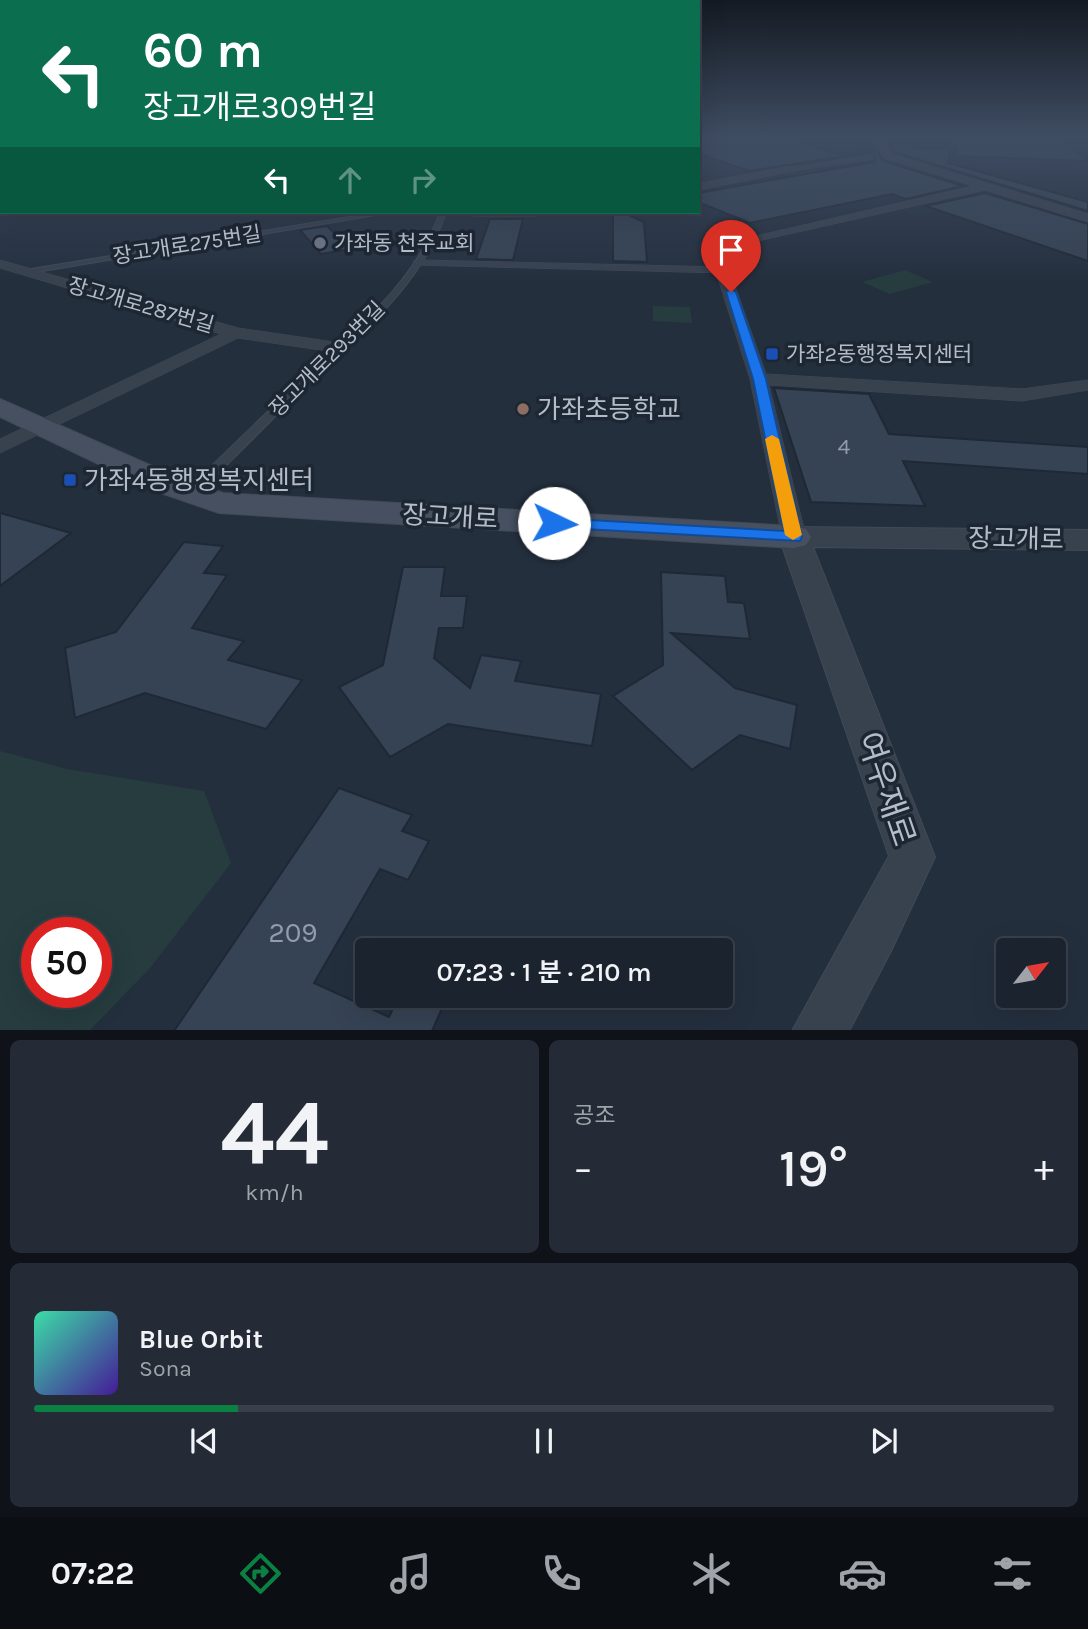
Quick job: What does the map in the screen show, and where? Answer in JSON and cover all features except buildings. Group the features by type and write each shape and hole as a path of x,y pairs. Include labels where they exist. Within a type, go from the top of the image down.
{"main road":[{"name":"장고개로","path":"0,407 191,493 233,504 794,537"}],"street":[{"path":"974,184 1088,218"},
{"path":"794,537 759,379 715,247 983,187"},
{"path":"418,263 724,270"},
{"name":"장고개로287번길","path":"0,264 236,333"},
{"path":"236,333 341,348"},
{"name":"장고개로287번길","path":"0,447 236,333"},
{"path":"759,379 1022,395 1088,385"},
{"name":"장고개로","path":"794,537 1088,540"},
{"name":"여우재로","path":"794,537 912,857 874,934 820,1030"}],"lane":[{"name":"장고개로275번길","path":"25,272 378,214"},
{"name":"장고개로293번길","path":"191,493 341,348 418,263 439,230 443,214"}],"green space":[{"path":"905,270 933,282 890,294 862,282"},
{"path":"653,306 690,307 692,323 653,321"},
{"path":"0,751 67,769 204,791 231,863 150,968 112,1007 112,917 21,917 21,1008 111,1008 90,1030 0,1030"}],"slow traffic":[{"path":"772,439 793,535"}],"place":[{"name":"가좌동 천주교회","path":"320,243"},
{"name":"가좌2동행정복지센터","path":"772,354"},
{"name":"가좌초등학교","path":"523,409"},
{"name":"가좌4동행정복지센터","path":"70,480"}],"route":[{"path":"554,523 794,537 759,379 731,292"}]}
